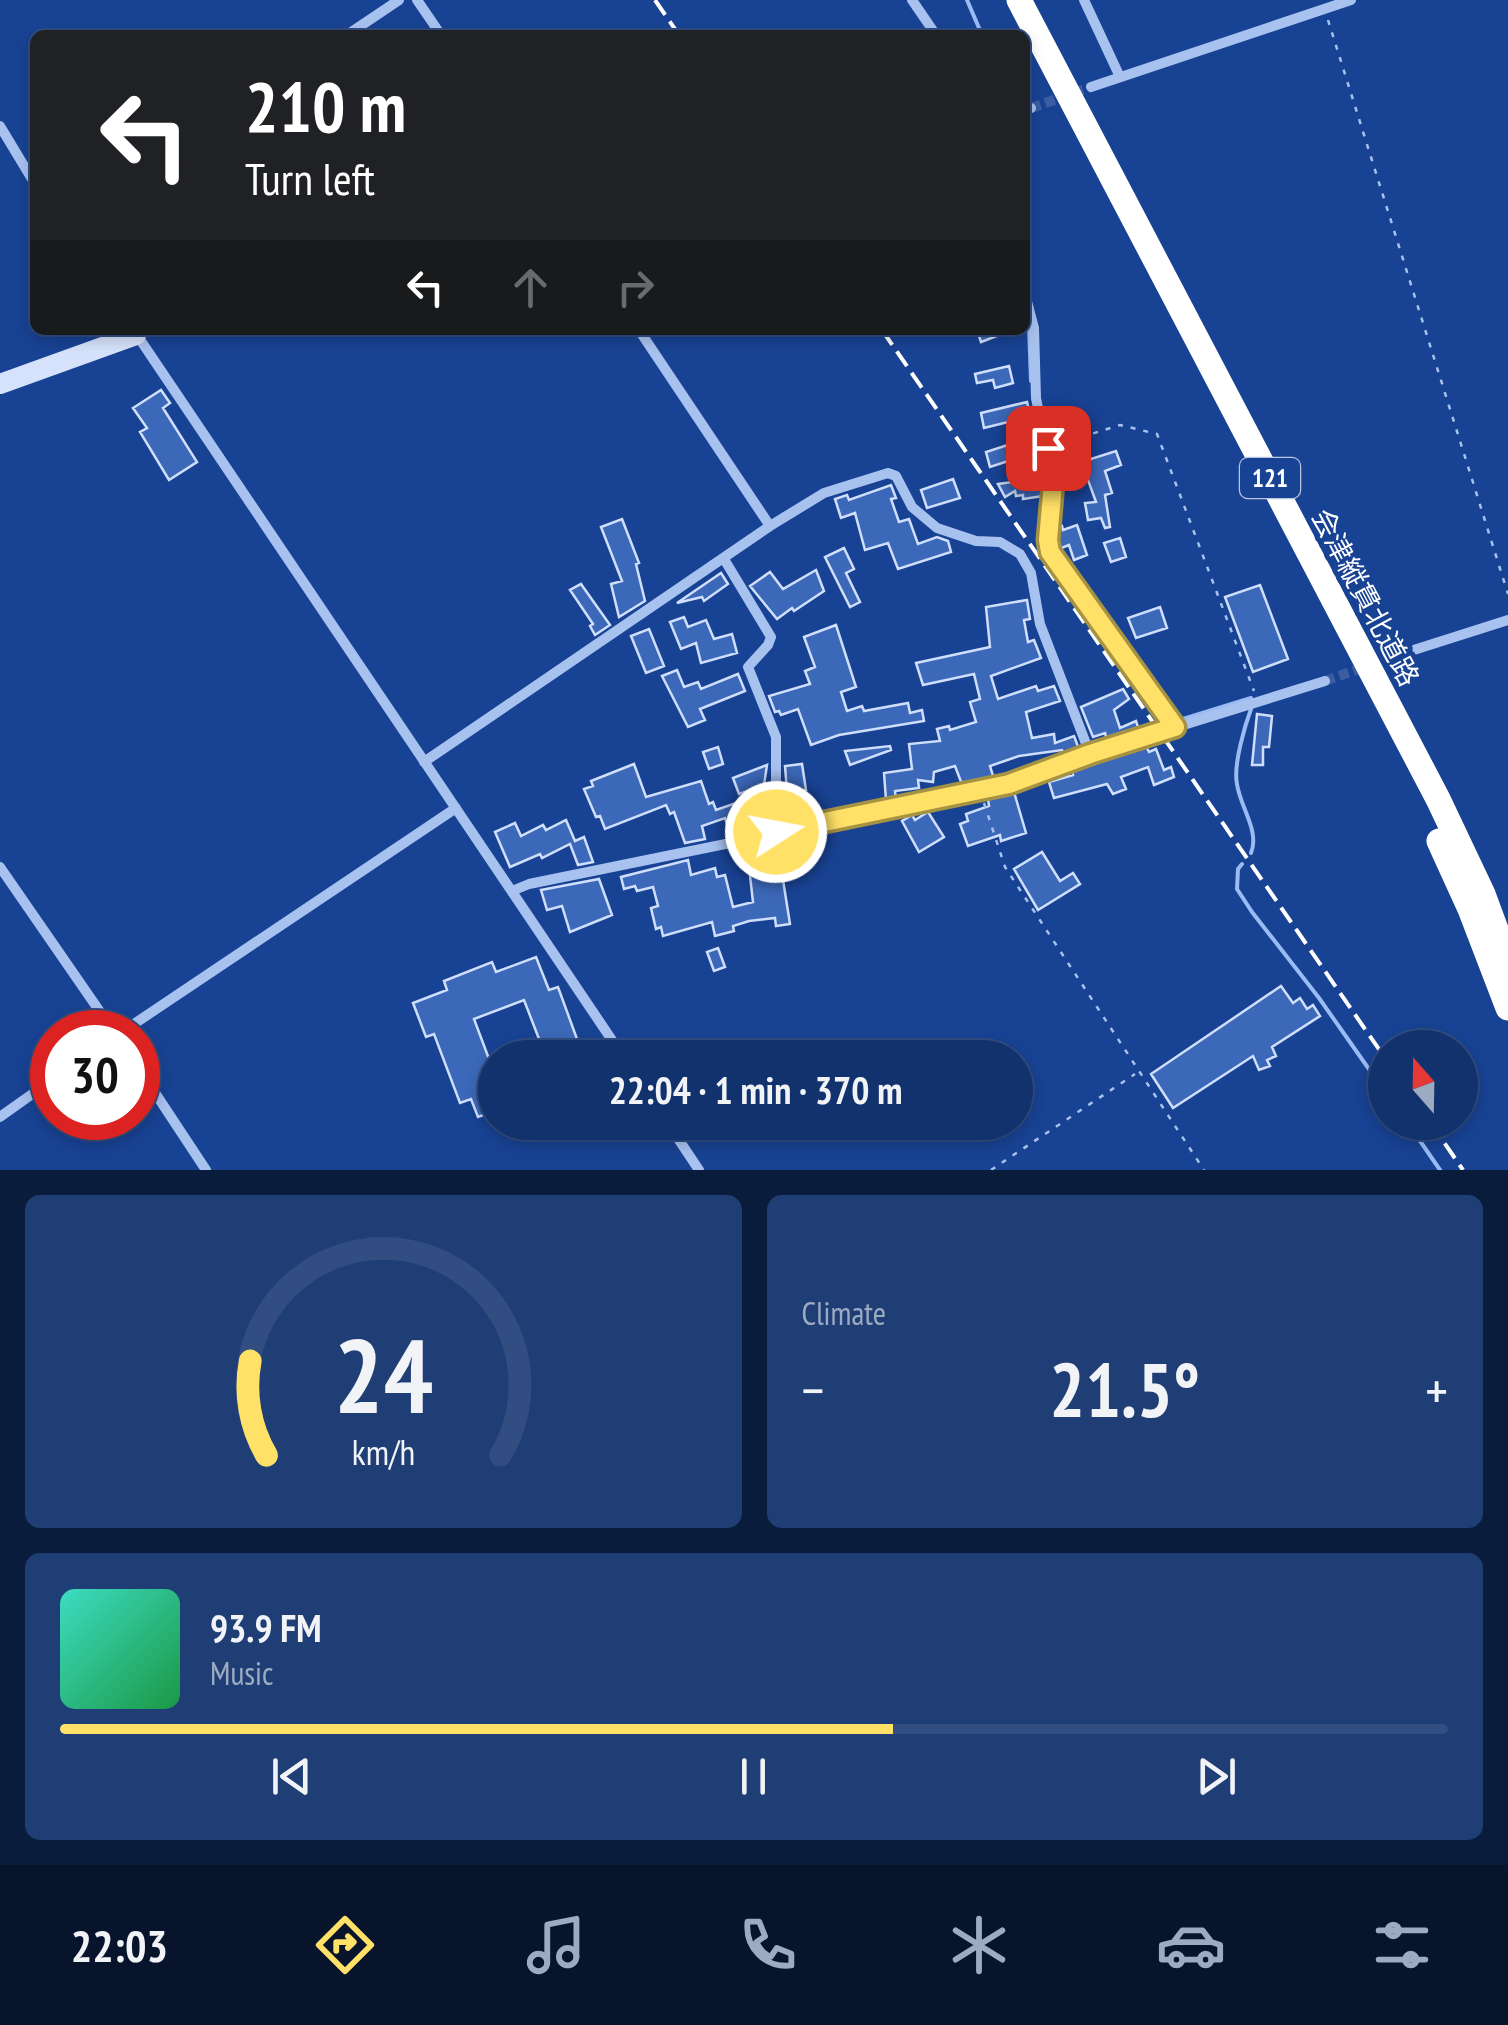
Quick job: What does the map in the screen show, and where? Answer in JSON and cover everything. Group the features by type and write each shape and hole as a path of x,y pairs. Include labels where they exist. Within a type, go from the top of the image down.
{"highway":[{"path":"1000,0 1016,30"},
{"name":"会津縦貫北道路","path":"1019,0 1438,799 1483,894 1508,962"},
{"name":"会津縦貫北道路","path":"1030,56 1422,804 1470,910 1508,1008"}],"street":[{"path":"354,30 398,0"},
{"path":"416,0 437,30"},
{"path":"912,0 933,30"},
{"path":"1084,0 1120,77"},
{"path":"1091,87 1323,4 1351,0"},
{"path":"0,126 30,176"},
{"path":"1030,313 1036,398 1053,483 1050,552 1175,727"},
{"path":"0,384 127,335"},
{"path":"137,335 612,1040"},
{"path":"642,335 770,526"},
{"path":"424,762 770,526 824,493 888,473 896,476 918,514 936,528 960,537 1000,542 1016,550 1031,572 1045,639 1090,754"},
{"path":"724,559 771,637 748,667 776,740 776,832"},
{"path":"1398,655 1508,620"},
{"path":"512,891 530,884 980,792 1325,681"},
{"path":"151,1010 456,808"},
{"path":"0,867 102,1010"},
{"path":"0,1116 30,1095"},
{"path":"160,1100 206,1170"},
{"path":"679,1140 699,1170"}],"path":[{"path":"1323,4 1508,594"},
{"path":"1048,448 1120,425 1157,434 1258,701"},
{"path":"980,792 1005,867 1204,1170"},
{"path":"991,1170 1137,1072"}],"building":[{"path":"979,335 999,335 981,342"},
{"path":"1009,366 1013,383 995,388 993,380 977,383 975,374"},
{"path":"161,390 170,403 163,408 197,462 169,480 140,432 147,428 133,408"},
{"path":"1027,402 1032,421 1027,422 1036,452 990,467 986,452 1017,442 1012,421 984,428 981,413"},
{"path":"1116,451 1121,465 1105,471 1112,493 1105,495 1110,527 1105,528 1101,518 1088,520 1085,503 1096,502 1088,480 1064,488 1059,469"},
{"path":"1042,478 1043,496 1023,499 1015,491 1005,497 998,484"},
{"path":"953,479 960,498 927,508 921,490"},
{"path":"891,485 899,522 909,519 918,544 937,537 948,541 951,552 898,569 888,543 865,550 855,513 841,518 835,499 847,495 849,500"},
{"path":"622,519 639,563 636,564 645,601 619,617 611,584 622,581 601,527"},
{"path":"1077,525 1087,555 1074,560 1069,545 1059,549 1058,528"},
{"path":"1120,538 1126,557 1111,562 1104,543"},
{"path":"844,548 854,569 846,573 860,602 850,607 825,557"},
{"path":"816,570 824,591 777,619 750,586 770,572 783,589"},
{"path":"721,573 728,584 704,601 702,597 677,603"},
{"path":"581,584 610,625 595,635 590,626 593,624 570,590"},
{"path":"1260,585 1288,659 1253,672 1225,597"},
{"path":"1027,600 1030,619 1024,620 1028,642 1034,640 1041,658 991,676 998,699 1036,686 1038,691 1054,686 1060,701 1026,712 1032,738 1054,734 1055,743 1074,736 1079,749 1064,755 1062,750 1019,756 990,766 994,779 963,787 955,766 934,772 933,782 918,780 919,788 895,791 896,799 886,800 884,773 912,769 909,744 940,741 937,729 949,726 950,730 976,722 970,702 980,699 974,674 923,685 916,663 990,647 986,607"},
{"path":"1160,607 1167,628 1136,638 1128,618"},
{"path":"684,617 688,627 706,620 714,639 732,634 737,653 701,663 696,643 681,649 670,622"},
{"path":"836,625 856,687 841,692 847,711 862,706 864,711 908,703 910,713 922,710 924,721 839,735 811,745 798,709 781,715 775,712 769,696 810,684 805,671 815,667 804,637"},
{"path":"649,629 664,666 646,673 631,636"},
{"path":"677,670 684,687 698,682 701,689 738,674 745,691 700,709 705,720 688,727 662,676"},
{"path":"1123,689 1129,699 1114,710 1120,728 1136,721 1139,730 1107,740 1105,733 1093,737 1081,707"},
{"path":"1257,714 1272,716 1269,747 1263,747 1263,765 1252,765"},
{"path":"890,746 891,750 850,765 845,751"},
{"path":"1146,746 1149,752 1156,749 1164,770 1171,767 1174,777 1154,785 1148,767 1121,777 1126,789 1113,794 1107,784 1054,798 1049,782 1073,775 1072,770 1093,762"},
{"path":"718,747 723,764 709,769 703,752"},
{"path":"634,764 646,797 701,781 709,804 713,802 716,810 739,802 748,830 730,834 725,818 702,826 705,839 685,843 674,812 670,814 666,805 605,829 584,789 593,786 591,781"},
{"path":"802,764 805,814 789,817 785,766"},
{"path":"767,765 764,785 739,794 733,778"},
{"path":"1014,792 1026,833 1001,841 1000,835 968,846 960,824 968,821 966,814 989,806 988,799"},
{"path":"928,812 944,837 919,852 902,821 912,815 915,820"},
{"path":"566,820 575,841 584,837 593,862 578,865 570,844 542,858 540,854 510,867 495,832 515,823 521,836"},
{"path":"777,842 790,924 776,926 775,918 749,921 733,926 734,931 715,936 712,922 663,936 661,927 656,929 651,908 658,906 653,887 624,889 621,877 688,860 691,875 715,868 717,877 725,875 733,907 753,902 748,858 764,856 762,845"},
{"path":"1042,852 1060,881 1073,873 1080,884 1038,910 1014,869"},
{"path":"599,879 612,915 570,932 562,906 547,910 541,890"},
{"path":"718,948 725,967 714,971 707,952"},
{"path":"536,957 549,990 558,987 577,1039 539,1040 524,1000 474,1019 482,1040 478,1040 478,1117 471,1099 460,1103 434,1034 426,1037 413,1003 447,990 444,981 492,962 496,972"},
{"path":"1281,986 1293,1003 1300,998 1307,1009 1313,1005 1320,1016 1272,1047 1276,1056 1267,1060 1270,1066 1259,1070 1253,1056 1173,1108 1151,1074"}],"waterway":[{"path":"967,0 980,30"},
{"path":"1029,335 1031,381"},
{"path":"1042,455 1046,507 1043,535"},
{"path":"1135,662 1165,704 1183,719 1251,698"},
{"path":"1251,853 1253,836 1236,776 1240,745 1252,706"},
{"path":"1242,864 1237,889 1368,1068"},
{"path":"1419,1140 1440,1170"}],"tunnel":[{"path":"1031,108 1091,87"},
{"path":"1325,681 1398,655"}],"railway":[{"path":"655,0 676,30"},
{"path":"885,335 1368,1033"},
{"path":"1442,1140 1463,1170"}],"route":[{"path":"776,832 980,792 1175,727 1050,552 1053,483 1048,448"}]}
